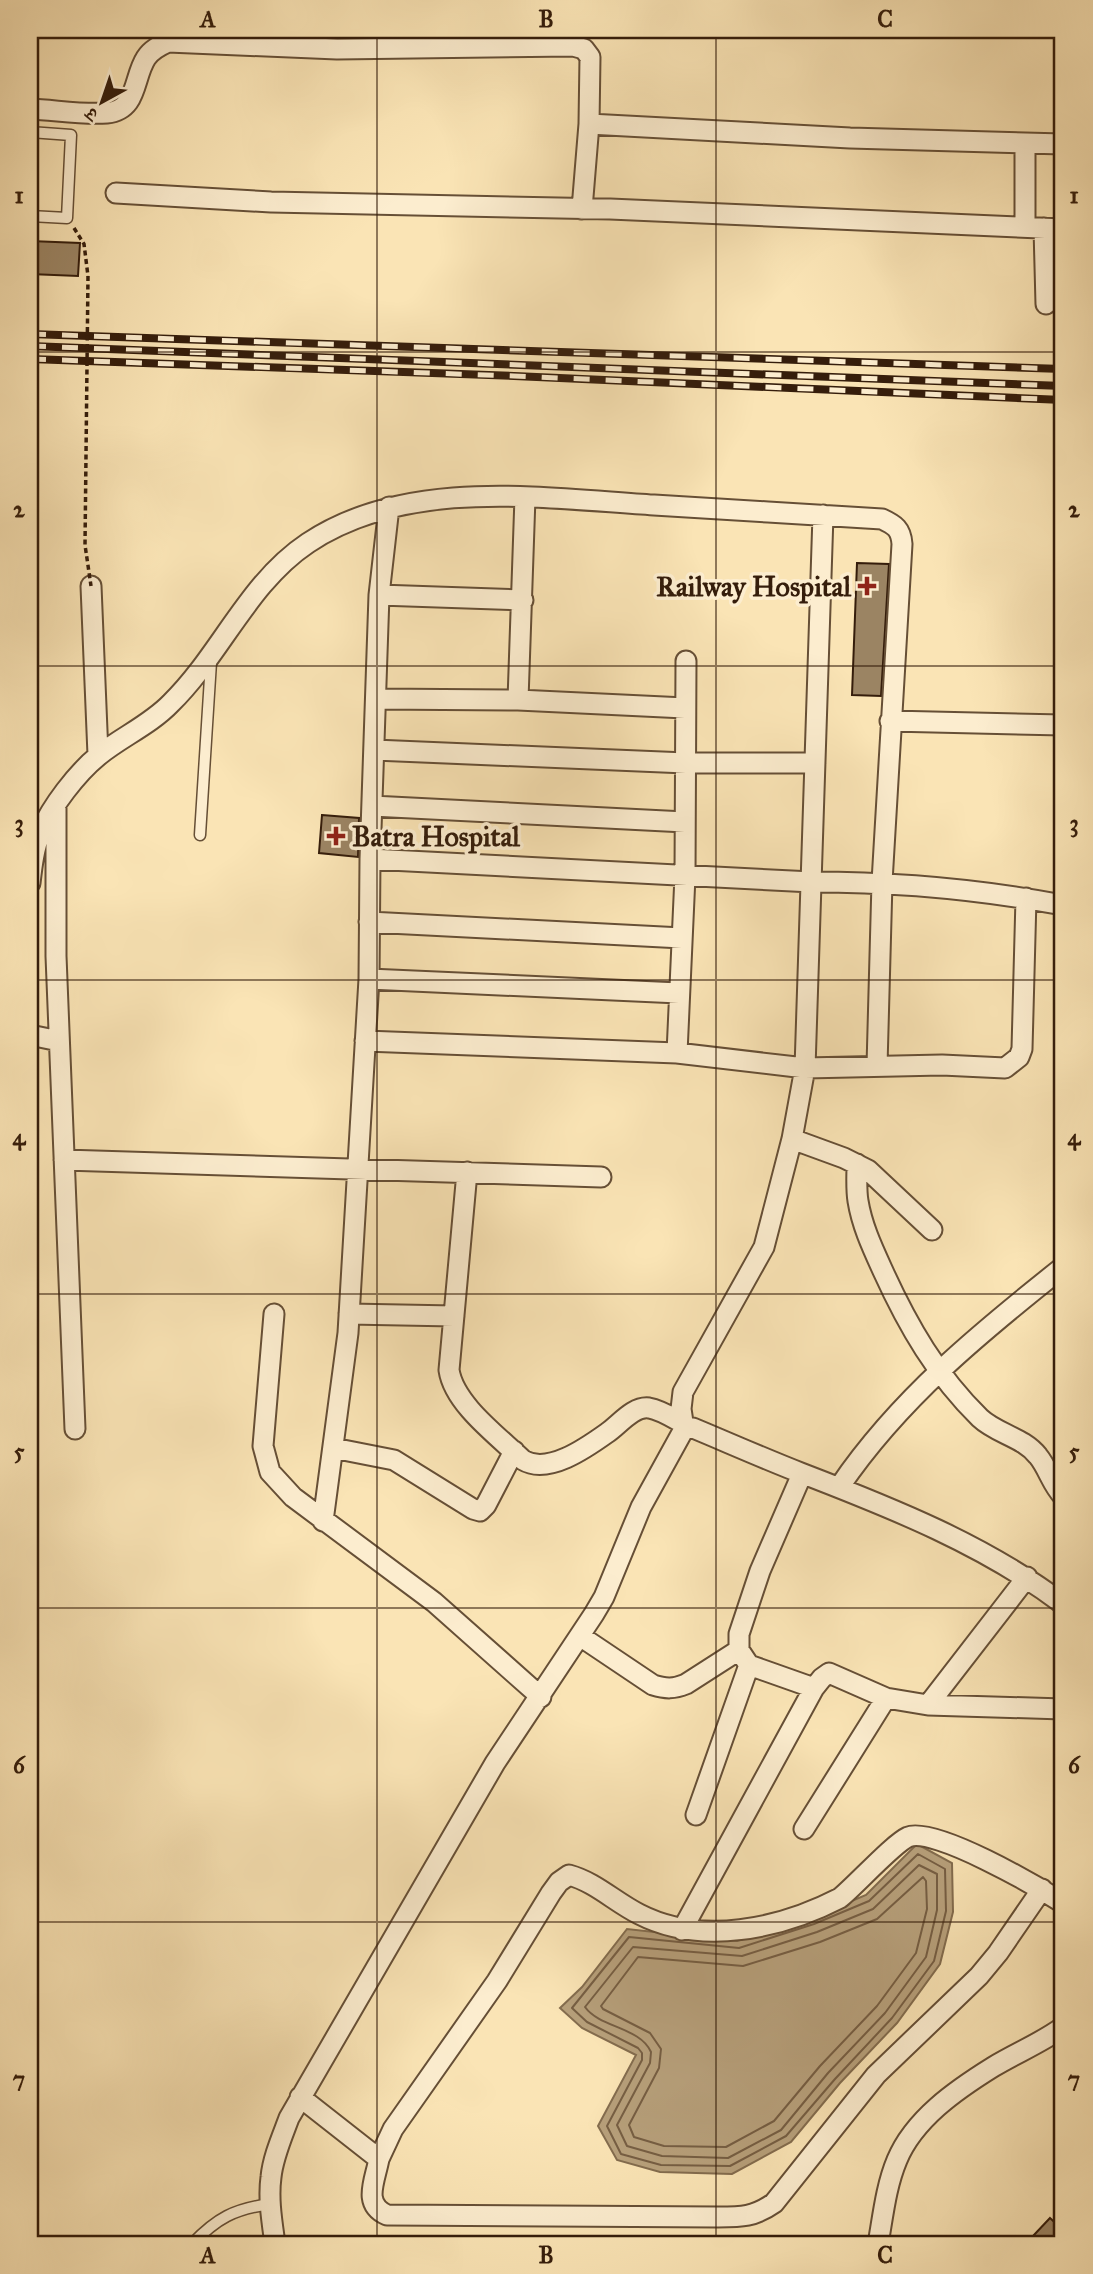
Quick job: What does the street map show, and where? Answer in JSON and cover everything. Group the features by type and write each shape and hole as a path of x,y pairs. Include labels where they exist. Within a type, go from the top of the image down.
{"street":[{"path":"30,109 109,113 125,106 135,91 145,59 155,48 168,42 337,49 573,46 584,49 590,57 589,124 582,209"},
{"path":"589,124 850,138 1063,144"},
{"path":"1025,143 1044,228 1046,304"},
{"path":"116,193 271,202 582,209 1044,228"},
{"path":"518,700 525,497"},
{"path":"30,883 41,831 56,804 98,755 171,704 280,565 309,542 345,524 389,507 429,499 525,497 881,519 893,524 901,533 882,882 877,1066"},
{"path":"323,1521 344,1373 349,1314 369,979 370,859 379,596 389,507"},
{"path":"275,2244 270,2204 271,2177 277,2148 300,2097 495,1763 541,1697 604,1597 641,1507 684,1426 681,1409 683,1392 764,1247 792,1139 805,1068 823,515"},
{"path":"91,586 98,755"},
{"path":"379,596 523,600"},
{"path":"677,1053 685,876 686,661"},
{"path":"376,699 518,700 685,708"},
{"path":"890,721 1063,725"},
{"path":"374,750 685,762 815,763"},
{"path":"56,804 56,956 75,1430"},
{"path":"372,806 685,822"},
{"path":"370,859 812,882 882,882 998,893 1063,905"},
{"path":"365,1041 677,1053 805,1068 1005,1068 1019,1057 1024,1035 1026,898"},
{"path":"369,922 682,938"},
{"path":"369,979 679,993"},
{"path":"30,1035 60,1041"},
{"path":"792,1139 857,1164 880,1180 932,1230"},
{"path":"64,1160 601,1177"},
{"path":"857,1164 857,1197 866,1233 904,1318 939,1372 982,1420 1026,1444 1038,1456 1063,1496"},
{"path":"467,1172 449,1370 451,1381 465,1403 532,1465 555,1462 595,1441 631,1414 647,1408 802,1474 888,1506 1027,1577 1063,1604"},
{"path":"840,1486 865,1449 916,1393 991,1325 1063,1267"},
{"path":"274,1314 263,1446 270,1472 279,1484 323,1521 434,1602 541,1697"},
{"path":"349,1314 454,1316"},
{"path":"333,1448 394,1460 480,1511 486,1505 514,1451"},
{"path":"696,1815 744,1657 738,1634 760,1571 802,1474"},
{"path":"928,1705 1027,1577"},
{"path":"580,1636 653,1685 664,1688 676,1688 744,1657 814,1688"},
{"path":"682,1930 814,1688 829,1673 886,1698 928,1705 1063,1709"},
{"path":"804,1829 886,1698"},
{"path":"1042,1889 979,1976 876,2075 774,2203 760,2213 743,2217 387,2215 372,2205 379,2159 393,2129 491,1989 559,1882 569,1875 583,1879 636,1913 658,1923 682,1930 712,1932 742,1929 828,1905 840,1898 908,1837 923,1835 960,1848 1042,1889 1063,1903"},
{"path":"877,2244 889,2185 908,2137 952,2096 991,2068 1063,2027"},
{"path":"300,2097 379,2159"}],"lane":[{"path":"30,132 71,135 67,218 30,216"},
{"path":"200,835 211,654"},
{"path":"192,2244 219,2219 235,2211 270,2204"}],"path":[{"path":"67,218 84,244 88,276 85,545 91,586"}],"water":[{"path":"917,1844 952,1863 953,1912 940,1964 897,2023 840,2083 791,2142 732,2174 660,2172 617,2160 598,2126 636,2055 582,2028 560,2008 582,1987 627,1929 737,1941 812,1918 866,1895"}],"building":[{"path":"30,241 80,243 78,276 30,274"},
{"path":"857,563 889,564 881,696 852,695"},
{"path":"322,815 359,818 358,857 319,853"},
{"path":"1050,2218 1063,2230 1063,2244 1042,2244 1033,2236"}],"railway":[{"path":"30,334 1063,369"},
{"path":"30,346 1063,386"},
{"path":"30,359 514,376 1063,400"}],"place":[{"name":"Railway Hospital","path":"867,586"},
{"name":"Batra Hospital","path":"336,836"}]}
